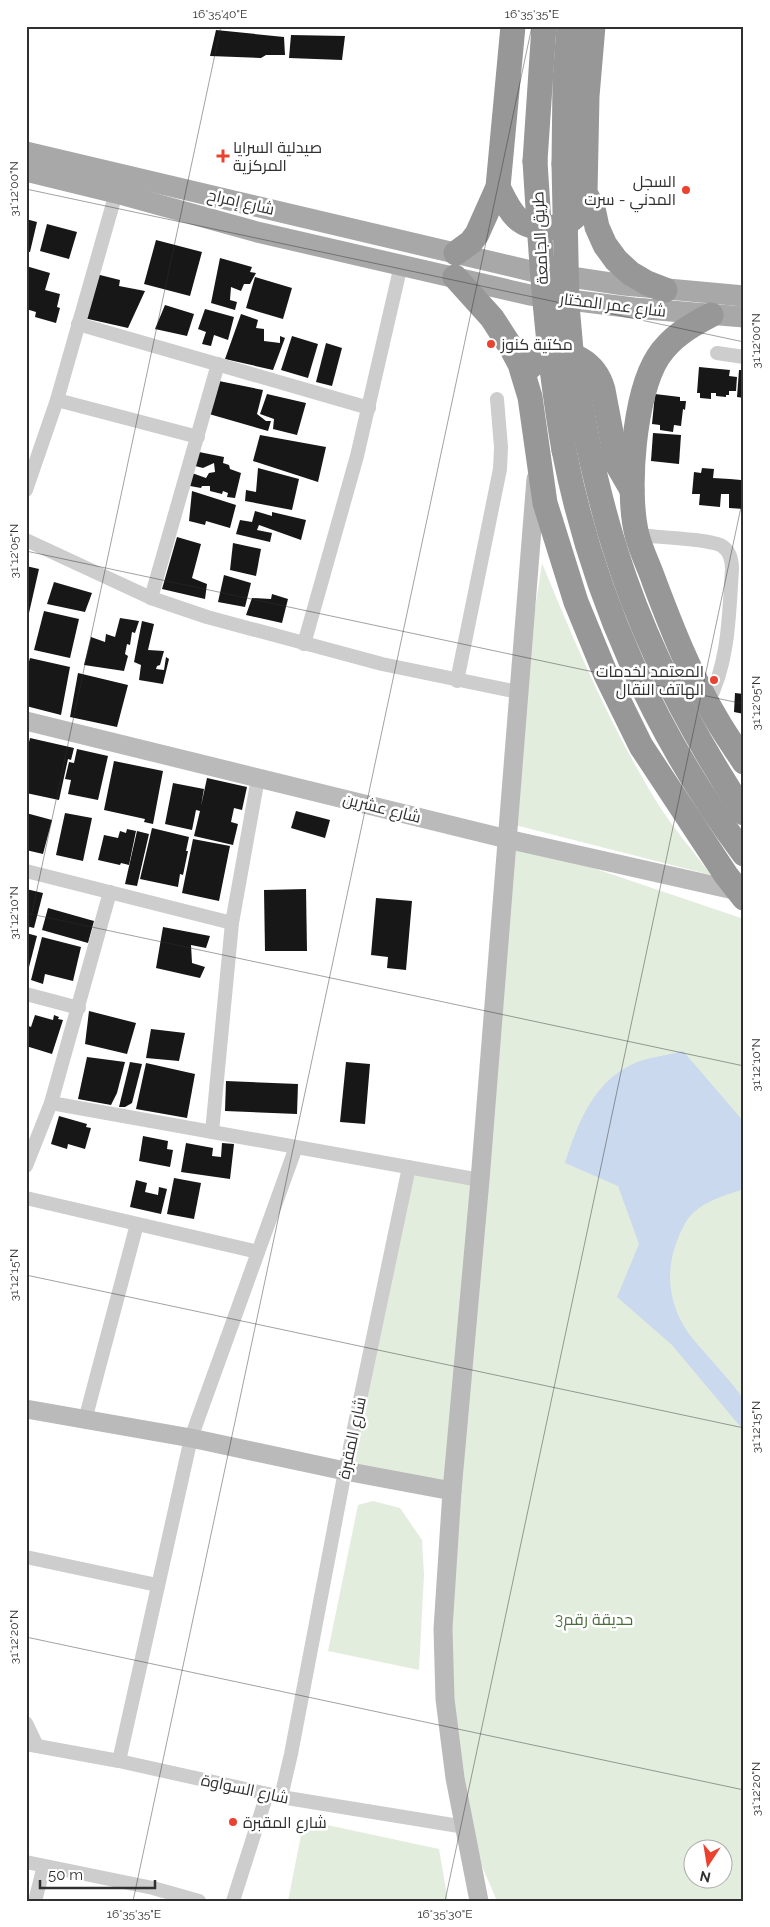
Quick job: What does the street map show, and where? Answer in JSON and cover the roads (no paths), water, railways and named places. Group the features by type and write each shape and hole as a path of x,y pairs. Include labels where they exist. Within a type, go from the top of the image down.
{"highway":[{"path":"513,26 498,187 477,234 456,265 512,349 523,373 530,397 545,503 564,570 606,675 641,746 741,894"},
{"name":"طريق الجامعة","path":"544,26 536,162 541,275 555,399 578,518 606,600 659,719 702,795 744,854"},
{"path":"570,26 566,82 564,164 567,305 571,350 586,439 608,525 636,609 659,664 684,715 744,814"},
{"path":"498,187 510,210 516,217 530,225 544,228 564,224 580,212 585,193 587,96 592,26"},
{"path":"585,193 593,208 597,227 605,244 616,260 630,273 647,283 665,290"},
{"path":"711,315 686,329 666,346 647,379 638,420 632,490 637,535 678,641 708,702 744,762"},
{"path":"523,373 543,358 561,354 578,358 592,367 601,381 618,464 632,490"}],"main road":[{"name":"شارع إمراح","path":"26,152 456,265"},
{"name":"شارع إمراح","path":"26,171 116,193 257,232 401,265 456,265"},
{"name":"شارع عمر المختار","path":"456,265 493,263 560,276 665,290 744,296"},
{"name":"شارع عمر المختار","path":"456,265 530,295 634,308 744,317"}],"street":[{"path":"26,490 57,400 116,193"},
{"path":"304,644 370,408 401,265"},
{"path":"78,324 370,408"},
{"path":"717,353 744,357"},
{"path":"151,598 218,364"},
{"path":"457,680 500,469 501,447 497,399"},
{"path":"57,400 198,436"},
{"path":"479,1901 455,1778 445,1699 443,1628 452,1490 480,1180 534,484 540,467"},
{"path":"637,535 718,543 724,547 731,558 731,587 723,660 715,689 708,702"},
{"path":"26,540 151,598 208,617 304,644 457,680 518,692"},
{"name":"شارع عشرين","path":"26,721 507,839 741,894"},
{"path":"212,1132 232,923 258,778"},
{"path":"26,871 232,923"},
{"path":"26,1166 51,1103 110,892"},
{"path":"26,994 79,1008"},
{"path":"51,1103 480,1180"},
{"path":"120,1761 157,1585 191,1438 296,1147"},
{"name":"شارع المقبرة","path":"281,1797 291,1754 345,1471 409,1167"},
{"path":"26,1198 258,1252"},
{"path":"85,1420 137,1224"},
{"path":"26,1409 191,1438 345,1471 452,1490"},
{"path":"26,1557 157,1585"},
{"path":"26,1723 32,1745"},
{"name":"شارع السواوة","path":"32,1745 120,1761 281,1797 465,1827"},
{"path":"233,1901 267,1794"},
{"path":"26,1862 153,1888 199,1901"},
{"path":"34,1901 44,1866"}],"water":[{"path":"683,1051 744,1122 744,1189 711,1201 698,1208 689,1218 674,1250 670,1276 671,1290 678,1315 693,1339 742,1396 745,1412 744,1431 672,1345 617,1297 639,1244 618,1186 565,1163 582,1118 599,1091 609,1080 637,1062"}],"place":[{"name":"صيدلية السرايا المركزية","path":"223,156"},
{"name":"السجل المدني - سرت","path":"686,190"},
{"name":"مكتية كنوز","path":"491,344"},
{"name":"المعتمد لخدمات الهاتف النقال","path":"714,680"},
{"name":"شارع المقبرة","path":"233,1822"}],"park label":[{"name":"حديقة رقم3","path":"594,1619"}]}
